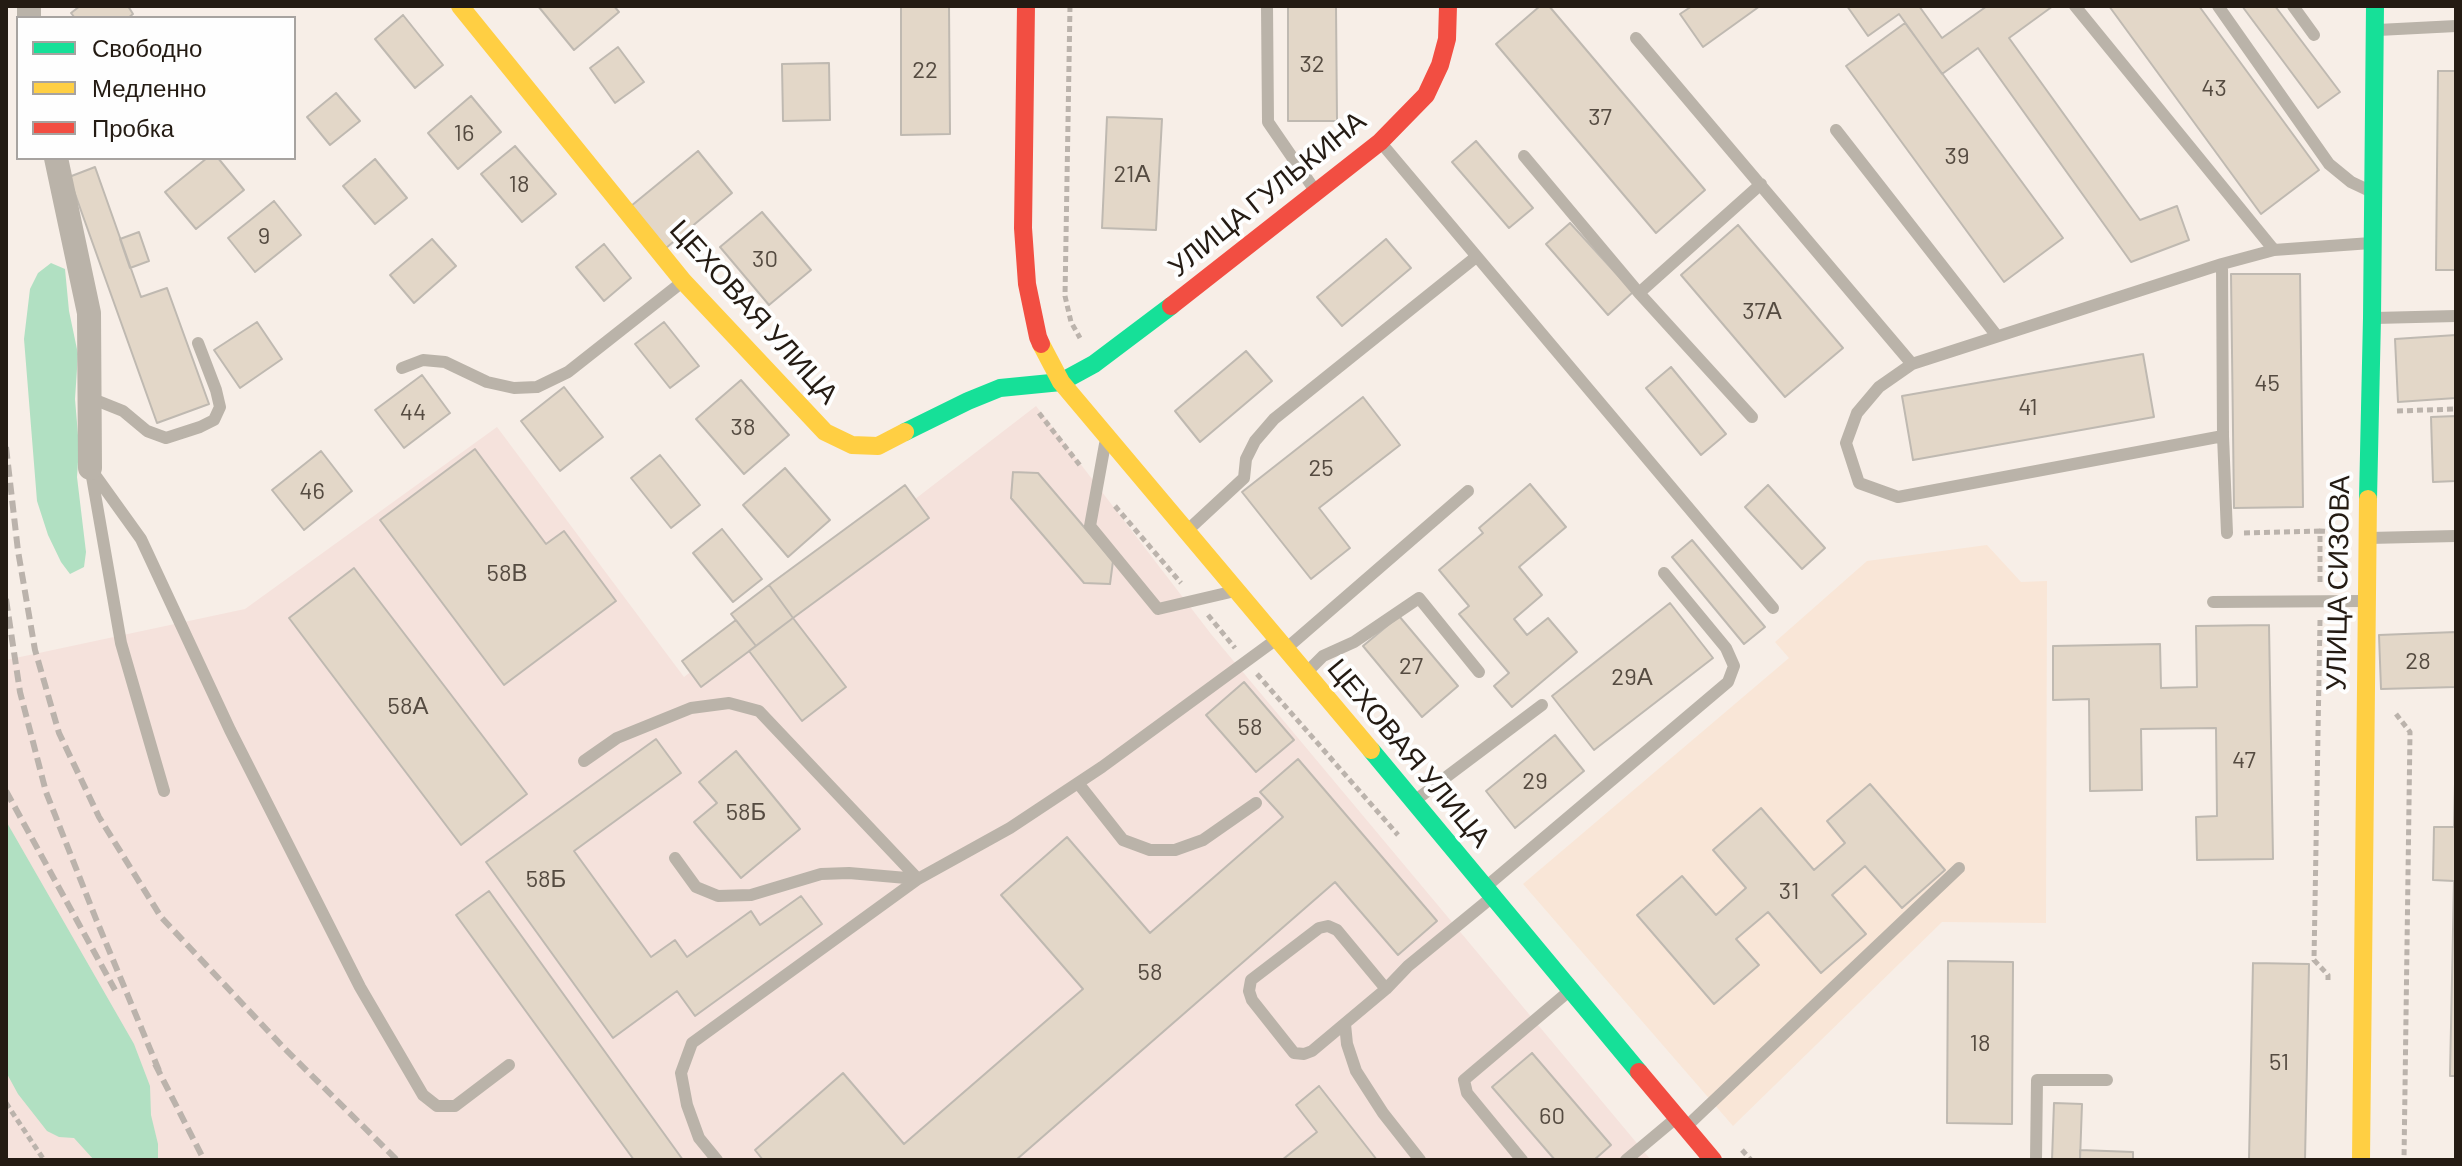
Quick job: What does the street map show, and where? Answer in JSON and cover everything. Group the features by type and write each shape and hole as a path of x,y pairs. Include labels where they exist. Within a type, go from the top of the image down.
{"main road":[{"name":"ЦЕХОВАЯ УЛИЦА","path":"460,6 683,281 825,432 852,445 878,446 1000,388 1061,382"},
{"name":"ЦЕХОВАЯ УЛИЦА","path":"1026,6 1023,228 1027,284 1038,337 1061,382 1713,1160"},
{"name":"УЛИЦА ГУЛЬКИНА","path":"1061,382 1094,364 1147,325 1380,142 1426,95 1440,65 1447,39 1448,6"},
{"name":"УЛИЦА СИЗОВА","path":"2361,1160 2365,601 2375,6"}],"street":[{"path":"56,160 89,313 90,468"}],"lane":[{"path":"1267,6 1268,122 1316,192"},
{"path":"2075,6 2274,250"},
{"path":"2218,6 2329,164 2351,182 2372,193"},
{"path":"2293,6 2314,35"},
{"path":"2375,30 2456,26"},
{"path":"1636,38 1912,364"},
{"path":"1836,130 1997,336"},
{"path":"1380,142 1773,608"},
{"path":"1524,156 1639,293 1752,417"},
{"path":"1639,293 1761,184"},
{"path":"2223,436 1898,497 1859,483 1846,443 1857,413 1879,387 1912,364 2274,250 2371,243"},
{"path":"1187,531 1244,478 1246,459 1255,441 1274,419 1476,257"},
{"path":"2222,264 2227,533"},
{"path":"402,368 423,360 445,362 487,382 514,388 537,387 568,372 683,281"},
{"path":"2372,318 2456,316"},
{"path":"88,397 123,411 147,431 166,438 200,427 214,420 220,407 198,343"},
{"path":"1107,437 1090,526 1158,609 1238,591"},
{"path":"90,468 121,643 164,791"},
{"path":"90,468 141,539 230,730 360,987 423,1095 437,1106 455,1106 509,1065"},
{"path":"717,1160 699,1138 687,1105 681,1073 692,1043 918,879 1010,828 1078,783 1246,661 1281,644 1468,491"},
{"path":"2366,538 2456,536"},
{"path":"1386,989 1337,930 1328,926 1319,928 1251,980 1249,991 1252,1000 1294,1053 1312,1051 1386,989 1489,892 1728,682 1734,666 1726,648 1664,573"},
{"path":"1306,674 1323,656 1354,642 1419,598 1479,672"},
{"path":"2213,602 2365,601"},
{"path":"584,761 617,738 691,708 729,703 759,711 918,879"},
{"path":"1414,801 1542,705"},
{"path":"1078,783 1123,840 1150,850 1175,850 1203,840 1256,803"},
{"path":"675,858 696,887 718,896 751,895 821,874 849,873 918,879"},
{"path":"1626,1160 1682,1122 1959,868"},
{"path":"1522,1160 1467,1093 1464,1080 1572,989"},
{"path":"1345,1024 1347,1044 1356,1071 1420,1160"},
{"path":"2036,1160 2037,1080 2107,1080"}],"path":[{"path":"1018,386 1246,661 1408,847"},
{"path":"2388,411 2456,409"},
{"path":"2320,531 2314,960 2328,975 2328,990"},
{"path":"2227,533 2347,532"},
{"path":"6,1103 44,1160"}],"shaded area":[{"path":"1036,406 1211,634 1651,1160 6,1160 6,660 245,609 497,427 684,677"},
{"path":"1987,545 2021,582 2047,581 2046,923 1942,922 1733,1126 1523,884 1789,658 1775,642 1867,561"}],"green space":[{"path":"51,263 65,269 78,354 75,399 79,447 77,477 86,552 84,567 70,574 48,535 37,501 24,339 30,289 38,273"},
{"path":"6,821 134,1044 150,1086 158,1160 94,1160 74,1138 59,1137 47,1131 18,1094 6,1072"}],"building":[{"path":"80,6 128,6 133,14 73,16 71,13"},
{"path":"538,6 614,6 619,12 574,50"},
{"path":"901,6 949,6 950,134 901,135"},
{"path":"1540,6 1549,6 1705,190 1656,233 1496,44"},
{"path":"1692,6 1760,6 1703,47 1680,14"},
{"path":"1847,6 1919,6 1942,38 1987,6 2053,6 2009,38 2140,220 2177,206 2189,240 2131,262 1978,48 1942,74 1899,14 1868,36"},
{"path":"2109,6 2199,6 2319,170 2261,214"},
{"path":"2242,6 2275,6 2340,92 2318,108"},
{"path":"1288,7 1336,7 1337,121 1288,121"},
{"path":"403,15 443,65 415,88 375,39"},
{"path":"1905,23 2063,238 2004,282 1846,66"},
{"path":"618,47 644,82 615,103 590,68"},
{"path":"829,63 830,120 783,121 782,64"},
{"path":"2438,71 2456,71 2456,270 2436,270"},
{"path":"336,93 360,121 330,145 307,117"},
{"path":"471,96 501,132 458,169 428,133"},
{"path":"1107,117 1162,119 1156,230 1102,228"},
{"path":"1476,141 1533,208 1509,228 1452,162"},
{"path":"515,146 556,194 522,222 481,174"},
{"path":"698,151 732,193 666,248 631,206"},
{"path":"375,159 407,198 375,224 343,186"},
{"path":"205,160 220,160 244,190 196,229 165,192"},
{"path":"95,167 141,297 167,288 209,404 157,423 69,177"},
{"path":"274,201 301,235 255,272 228,238"},
{"path":"762,212 811,270 769,305 720,247"},
{"path":"1570,223 1633,292 1608,315 1546,244"},
{"path":"1738,225 1843,348 1785,397 1681,275"},
{"path":"139,232 149,261 130,268 120,239"},
{"path":"432,239 456,266 414,303 390,275"},
{"path":"1386,239 1411,268 1342,326 1317,297"},
{"path":"604,244 631,278 604,301 576,267"},
{"path":"2231,274 2300,274 2303,507 2234,508"},
{"path":"257,322 282,359 240,388 214,350"},
{"path":"664,322 699,366 670,388 635,344"},
{"path":"2456,335 2456,398 2398,402 2395,339"},
{"path":"1246,351 1272,381 1200,442 1175,411"},
{"path":"2143,354 2154,417 1913,460 1902,396"},
{"path":"1671,367 1726,434 1701,455 1646,388"},
{"path":"422,375 450,413 404,448 375,410"},
{"path":"741,380 789,435 744,474 696,419"},
{"path":"564,387 603,437 560,471 521,421"},
{"path":"1363,397 1400,445 1319,508 1350,548 1311,579 1242,492"},
{"path":"2456,416 2456,481 2433,482 2431,417"},
{"path":"475,449 546,544 564,531 616,601 504,685 380,520"},
{"path":"321,451 352,491 304,530 272,490"},
{"path":"660,455 700,505 671,528 631,478"},
{"path":"785,468 830,520 788,557 743,505"},
{"path":"1013,472 1038,473 1113,561 1110,584 1084,583 1011,498"},
{"path":"1530,484 1566,527 1519,567 1542,595 1514,619 1527,635 1548,618 1577,652 1512,707 1494,686 1509,673 1459,614 1469,606 1439,570 1483,533 1479,528"},
{"path":"905,485 929,518 793,618 769,585"},
{"path":"1768,485 1825,548 1802,569 1745,507"},
{"path":"722,529 762,579 733,602 693,553"},
{"path":"1692,540 1765,627 1744,644 1672,557"},
{"path":"354,568 527,794 461,845 289,618"},
{"path":"769,585 793,618 756,646 731,614"},
{"path":"1670,603 1713,658 1594,750 1552,696"},
{"path":"1399,616 1458,686 1422,717 1363,646"},
{"path":"793,618 846,687 802,721 749,651"},
{"path":"736,620 756,646 701,687 682,661"},
{"path":"2269,625 2273,859 2197,860 2196,817 2217,816 2216,728 2141,729 2142,790 2090,791 2089,699 2053,700 2053,646 2160,644 2161,688 2197,687 2196,626"},
{"path":"2456,632 2456,687 2381,689 2379,635"},
{"path":"1244,682 1294,740 1256,772 1206,715"},
{"path":"1555,735 1584,771 1515,828 1486,791"},
{"path":"656,739 681,773 574,851 651,957 675,940 687,957 751,911 760,925 801,896 822,924 695,1016 677,991 613,1038 486,862"},
{"path":"2456,740 2456,1076 2450,1076 2454,881 2433,880 2434,827 2454,827"},
{"path":"736,751 800,829 741,878 694,822 717,803 699,782"},
{"path":"1298,759 1437,921 1398,955 1335,882 1016,1160 763,1160 755,1150 843,1073 904,1144 1083,989 1001,895 1067,837 1150,933 1283,817 1260,792"},
{"path":"1870,784 1945,870 1902,908 1865,866 1832,895 1866,934 1821,973 1768,912 1736,939 1759,965 1714,1004 1637,915 1682,876 1716,915 1746,888 1713,850 1761,808 1814,870 1845,843 1827,821"},
{"path":"489,891 683,1160 634,1160 456,915"},
{"path":"1948,961 2013,962 2012,1124 1947,1123"},
{"path":"2253,963 2309,964 2305,1160 2249,1160"},
{"path":"1532,1053 1611,1145 1594,1160 1555,1160 1492,1087"},
{"path":"1319,1086 1377,1160 1282,1160 1317,1132 1296,1105"},
{"path":"2054,1103 2082,1104 2080,1160 2052,1160"},
{"path":"2080,1150 2133,1152 2133,1160 2080,1160"}],"railway":[{"path":"6,447 18,551 35,650 59,733 99,817 161,917 284,1048 397,1160"},
{"path":"6,599 20,692 46,792 160,1073"},
{"path":"6,791 115,990"},
{"path":"155,1064 204,1160"}],"traffic: fast":[{"path":"2368,499 2375,6"},
{"path":"905,432 1000,388 1061,382 1094,364 1171,306"},
{"path":"1371,750 1639,1072"}],"traffic: slow":[{"path":"460,6 683,281 825,432 852,445 878,446 905,432"},
{"path":"1041,344 1061,382 1371,750"},
{"path":"2361,1160 2368,499"}],"traffic: jam":[{"path":"1026,6 1023,228 1027,284 1041,344"},
{"path":"1171,306 1380,142 1426,95 1440,65 1447,39 1448,6"},
{"path":"1639,1072 1713,1160"}]}
